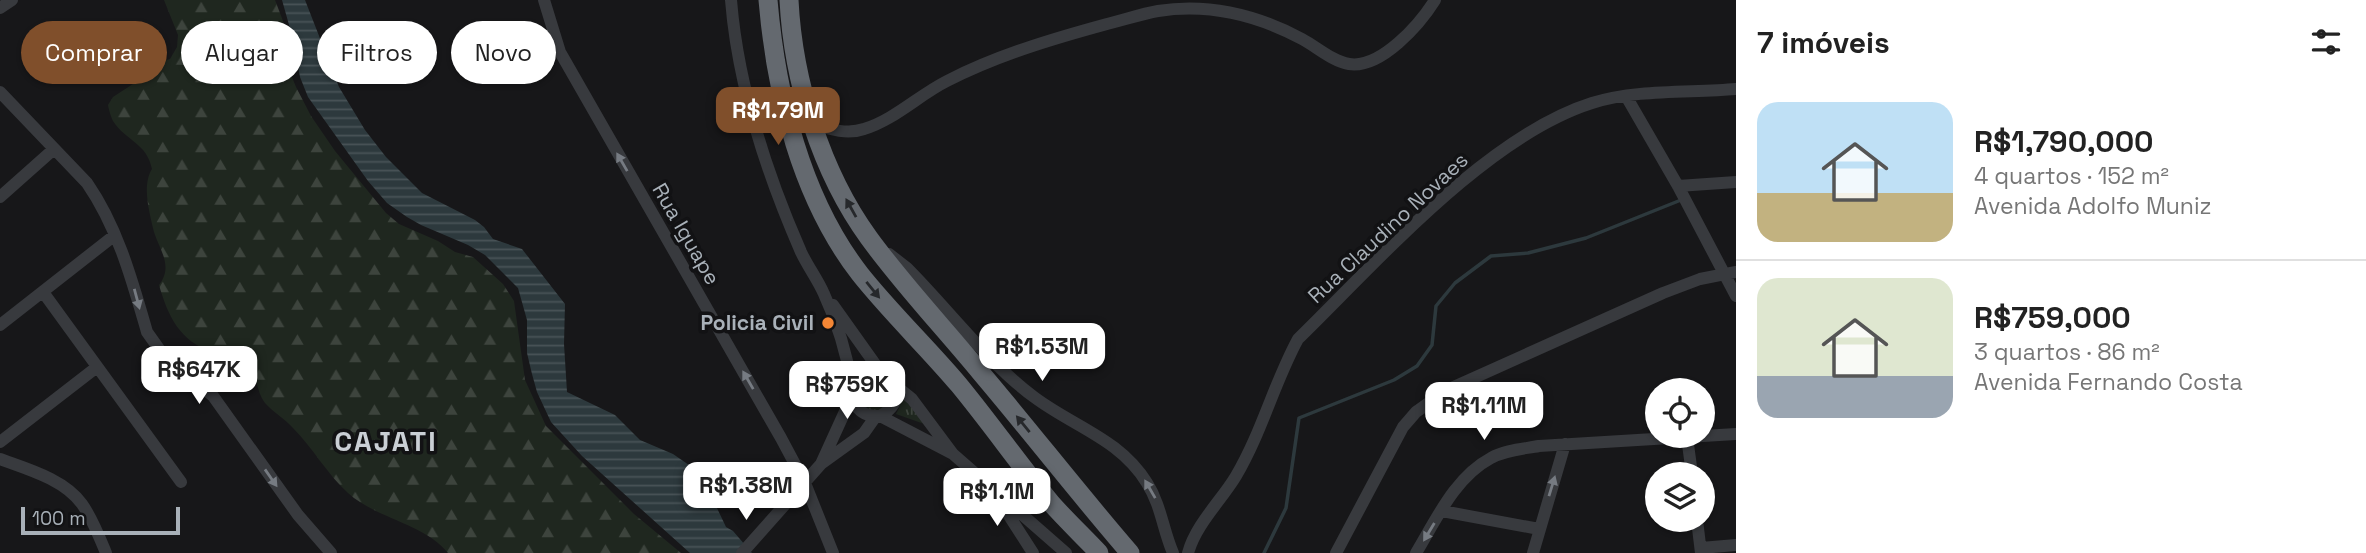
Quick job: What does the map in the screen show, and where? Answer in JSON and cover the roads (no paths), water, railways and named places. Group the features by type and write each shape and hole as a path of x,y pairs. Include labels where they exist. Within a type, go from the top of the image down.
{"highway":[{"path":"768,0 772,49 785,109 826,222 858,272 957,383 1052,504 1099,553"},
{"path":"789,0 801,88 812,124 824,157 868,236 919,302 980,371 1129,553"}],"street":[{"path":"0,8 12,0"},
{"name":"Rua Iguape","path":"544,0 560,52 781,438 805,483 833,553"},
{"path":"731,0 738,55 762,151 802,255 824,293 880,371"},
{"path":"812,124 847,132 862,131 946,82 1017,50 1140,14 1164,10 1225,10 1246,15 1285,30 1335,59 1350,64 1364,63 1390,50 1435,0"},
{"name":"Rua Claudino Novaes","path":"1188,553 1195,535 1236,477 1298,339 1439,202 1523,137 1558,116 1594,103 1626,96 1736,89"},
{"path":"0,92 91,189 128,267 152,341 164,356 213,396 298,515 331,553"},
{"path":"1626,96 1730,273 1736,296"},
{"path":"0,197 54,149"},
{"path":"1682,194 1736,181"},
{"path":"0,324 115,235"},
{"path":"868,236 907,268 1033,397 1116,447 1147,483 1158,504 1174,553"},
{"path":"1336,553 1404,427 1416,412 1437,397 1467,380 1637,304 1700,279 1730,273"},
{"path":"43,292 181,482"},
{"path":"824,293 840,335 852,391 860,411 878,416 953,454"},
{"path":"0,442 97,367"},
{"path":"821,464 852,391 863,373 880,371 887,374 896,386 912,399 953,454 1066,553"},
{"path":"742,553 821,464 864,433 878,416 888,412 897,396 896,386"},
{"path":"1715,435 1736,434"},
{"path":"1416,553 1459,485 1475,468 1492,457 1510,451 1565,444 1645,439"},
{"path":"1533,553 1565,444"},
{"path":"0,459 33,472 71,492 93,523 106,553"},
{"path":"989,485 1033,553"},
{"path":"1442,511 1539,529"},
{"path":"1699,532 1701,550 1736,545"}],"waterway":[{"path":"1264,553 1286,508 1299,418 1394,380 1417,366 1432,345 1436,306 1455,283 1491,256 1528,253 1586,238 1681,200"}],"place":[{"name":"Policia Civil","path":"828,323"}],"district":[{"name":"CAJATI","path":"386,441"}]}
